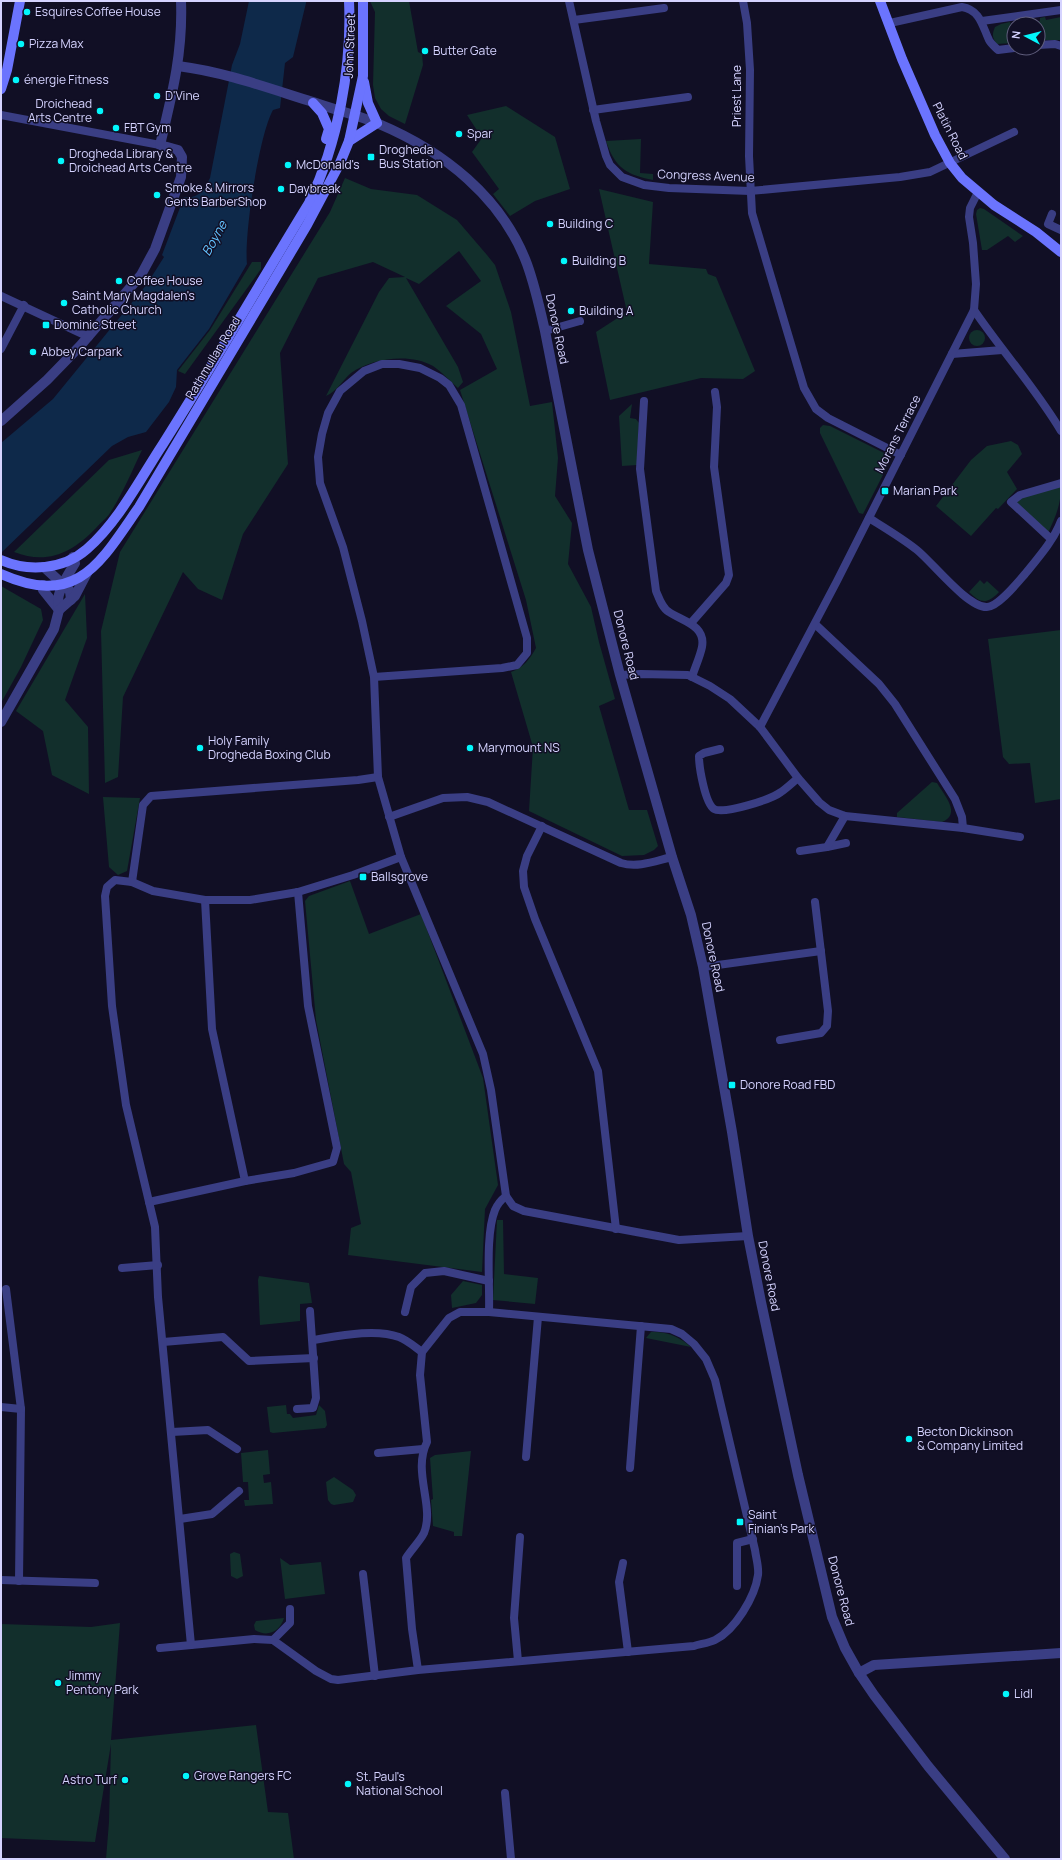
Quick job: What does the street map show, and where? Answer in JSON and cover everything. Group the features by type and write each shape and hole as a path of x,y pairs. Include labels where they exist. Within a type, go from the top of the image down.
{"main road":[{"path":"1,89 8,63 20,1"},
{"name":"John Street","path":"339,111 345,86 348,49 349,1"},
{"name":"John Street","path":"355,115 363,76 363,1"},
{"name":"Platin Road","path":"880,1 890,23 902,59 934,135 950,163 962,178 994,205 1042,236 1061,252"},
{"path":"348,141 377,124 368,103 363,76"},
{"path":"313,103 322,113 329,129 319,165 321,178"},
{"name":"Rathmullan Road","path":"2,560 24,568 44,567 61,563 86,550 111,522 127,500 194,395 309,203 321,178 339,111"},
{"name":"Rathmullan Road","path":"87,573 96,567 112,547 139,507 311,218 340,163 355,115"},
{"path":"1,574 27,584 43,586 63,584 87,573"}],"street":[{"path":"160,145 178,66 181,34 181,1"},
{"name":"Congress Avenue","path":"569,1 593,110 606,156 610,165 622,176 644,185 669,188 750,191 900,177 930,172 1014,132"},
{"name":"Priest Lane","path":"743,1 747,23 750,70 750,191 752,213 804,388 809,400 816,409 828,418 901,454"},
{"path":"890,23 962,7 970,8 976,12 990,41 998,50 1006,49"},
{"path":"574,20 664,8"},
{"path":"982,22 1061,10"},
{"path":"1046,45 1055,44 1061,46"},
{"name":"Donore Road","path":"178,66 230,76 355,115 420,144 436,153 470,180 499,214 509,228 526,262 538,301 588,550 620,675 672,857 691,915 703,967 732,1132 748,1236 796,1467 832,1617 845,1648 859,1673 928,1766 1005,1859"},
{"path":"593,110 688,98"},
{"path":"1,115 160,145 178,150 182,157 181,177 166,221 155,249 141,275 89,337 42,384 1,421"},
{"name":"Morans Terrace","path":"760,727 815,624 974,310 976,284 973,243 969,217 970,208 978,192"},
{"path":"1052,214 1048,224 1061,230"},
{"path":"1,296 24,305 89,337"},
{"path":"1,349 24,305"},
{"path":"974,310 1049,412 1061,431"},
{"path":"544,331 580,321"},
{"path":"952,354 1002,350"},
{"path":"374,677 502,668 517,665 526,653 528,638 461,404 449,385 440,378 420,368 399,364 382,364 364,371 340,391 328,413 322,434 318,457 320,483 343,547 362,620 374,677 378,777 401,857 483,1054 492,1090 506,1196 514,1206 524,1211 679,1240 748,1236"},
{"path":"691,623 726,583 729,575 714,467 717,406 715,392"},
{"path":"644,400 640,469 656,591 661,604 668,612 695,625 702,640 702,646 692,677"},
{"path":"1051,539 1011,502 1020,495 1061,483"},
{"path":"869,518 917,550 968,599 978,606 988,608 997,603 1022,578 1051,539 1061,521"},
{"path":"1,722 54,629 59,610 57,603 63,584 75,563 73,557"},
{"path":"44,567 70,592 71,600"},
{"name":"Rathmullan Road","path":"59,610 75,596 87,573"},
{"path":"43,586 43,590 59,610"},
{"path":"815,624 879,684 895,704 955,799 962,817 963,828"},
{"path":"620,675 641,674 692,677 730,699 760,727 798,778 829,810 845,816 963,828 1020,837"},
{"path":"720,749 704,753 699,756 699,764 709,804 715,810 724,811 770,798 781,793 798,778"},
{"path":"132,882 143,805 151,796 358,780 378,777"},
{"path":"389,817 443,798 467,797 488,802 621,863 639,865 672,857"},
{"path":"827,847 845,816"},
{"path":"542,826 527,856 523,871 524,887 598,1071 616,1229"},
{"path":"800,851 846,843"},
{"path":"191,1645 187,1614 164,1342 158,1297 158,1265 155,1227 126,1105 113,1014 105,896 107,887 115,880 132,882 153,890 205,900 250,900 298,892 401,857"},
{"path":"148,1202 245,1181 294,1173 333,1162 337,1148 308,1006 298,892"},
{"path":"205,900 212,1029 245,1181"},
{"path":"780,1040 821,1033 827,1026 828,1012 815,902"},
{"path":"703,967 820,951"},
{"path":"489,1312 489,1255 492,1220 495,1210 506,1196"},
{"path":"122,1268 158,1265"},
{"path":"405,1312 411,1287 425,1274 444,1271 489,1281"},
{"path":"6,1289 21,1409 19,1581"},
{"path":"297,1409 313,1408 316,1398 310,1311"},
{"path":"160,1648 254,1639 273,1640 316,1671 331,1679 694,1646 714,1640 730,1629 740,1617 750,1598 758,1575 753,1539 715,1380 706,1359 694,1344 682,1334 671,1330 641,1326 489,1312 460,1312 449,1318 422,1352 420,1375 427,1442 423,1449 421,1462 427,1519 424,1534 406,1558 412,1629 418,1670"},
{"path":"526,1457 538,1317"},
{"path":"630,1468 641,1326"},
{"path":"313,1340 356,1335 387,1334 400,1338 422,1352"},
{"path":"164,1342 223,1337 248,1361 314,1358"},
{"path":"1,1407 21,1409"},
{"path":"172,1432 208,1430 237,1450"},
{"path":"378,1453 423,1449"},
{"path":"180,1519 212,1514 239,1492"},
{"path":"518,1661 514,1618 520,1537"},
{"path":"737,1586 737,1543 753,1539"},
{"path":"623,1563 619,1582 628,1652"},
{"path":"363,1574 375,1676"},
{"path":"1,1580 95,1583"},
{"path":"273,1640 290,1623 290,1609"},
{"path":"859,1673 874,1665 1061,1653"},
{"path":"505,1793 511,1859"}],"green space":[{"path":"370,1 409,1 418,52 422,54 423,65 405,124 389,116 381,109 375,98 373,85 375,12"},
{"path":"1061,17 1061,40 1046,40 1046,20"},
{"path":"1006,23 1006,43 997,44 994,40 993,32 995,27"},
{"path":"506,106 555,137 570,189 535,201 510,216 493,194 499,189 472,152 482,138 467,115"},
{"path":"641,139 640,173 653,174 653,180 636,176 623,169 613,158 606,141"},
{"path":"345,178 371,189 417,195 457,220 495,265 511,312 530,406 552,402 558,458 555,496 572,523 568,564 591,607 615,699 599,706 629,810 647,810 658,846 654,850 644,855 622,856 529,811 533,747 511,672 526,663 536,648 526,600 460,390 497,369 481,334 446,306 481,281 459,251 419,284 406,278 458,367 463,382 458,388 436,368 424,362 391,359 369,364 351,373 336,389 326,396 379,292 389,278 405,277 373,262 318,278 280,353 288,464 243,534 222,600 198,589 183,572 123,697 118,777 105,783 101,631 120,552 330,212"},
{"path":"599,189 653,202 649,264 706,269 708,274 716,277 755,371 743,379 701,378 610,400 596,332 627,312"},
{"path":"980,208 984,209 1023,236 1015,242 1008,236 987,250 982,250 976,214 977,210"},
{"path":"252,262 261,262 261,269 185,374 178,371 210,330"},
{"path":"977,330 983,332 985,338 983,344 977,346 971,344 969,338 971,332"},
{"path":"632,404 630,418 636,419 639,423 637,465 622,466 619,416"},
{"path":"823,425 830,426 886,454 889,461 887,467 863,514 859,513 820,433 820,428"},
{"path":"1011,441 1018,445 1022,454 1007,472 1017,489 998,509 996,508 971,536 936,506 971,460 987,446"},
{"path":"142,450 110,513 87,537 68,550 48,557 26,556 14,552 109,460"},
{"path":"1061,486 1058,510 1048,533 1018,506 1017,501 1024,496"},
{"path":"980,580 984,584 987,581 999,592 987,601 980,600 969,592"},
{"path":"1,586 41,609 43,620 21,667 1,703"},
{"path":"85,594 87,638 65,700 88,727 89,794 52,775 43,731 16,711"},
{"path":"1061,630 1061,799 1035,803 1030,763 1009,764 1003,757 988,639"},
{"path":"932,782 937,783 950,804 951,814 948,819 942,822 897,817 897,813"},
{"path":"103,797 140,798 127,871 118,875 109,867"},
{"path":"350,881 369,934 421,914 483,1078 498,1185 485,1209 482,1272 348,1255 351,1228 361,1224 351,1172 344,1164 316,1020 305,901 309,896"},
{"path":"497,1220 503,1220 504,1274 538,1278 535,1304 493,1300"},
{"path":"259,1276 309,1283 312,1303 300,1304 300,1321 260,1325"},
{"path":"463,1281 482,1285 482,1295 476,1303 452,1308 451,1295"},
{"path":"651,1332 672,1335 691,1347 646,1338"},
{"path":"286,1405 287,1414 290,1414 293,1418 316,1415 319,1405 325,1411 327,1425 325,1428 273,1433 270,1432 267,1407"},
{"path":"268,1450 270,1474 263,1475 264,1483 271,1482 273,1504 245,1506 244,1500 249,1500 248,1482 243,1482 241,1453"},
{"path":"471,1451 462,1536 454,1536 454,1532 433,1526 430,1458 435,1455"},
{"path":"334,1477 353,1490 356,1495 353,1502 334,1505 331,1504 328,1500 326,1482"},
{"path":"234,1552 240,1554 243,1576 237,1579 231,1576 230,1554"},
{"path":"280,1558 290,1565 321,1562 325,1594 285,1599"},
{"path":"284,1618 280,1626 273,1632 264,1633 255,1630 254,1625 256,1621"},
{"path":"120,1623 111,1740 256,1725 268,1812 288,1813 294,1859 106,1859 109,1822 111,1744 95,1842 1,1838 1,1624 91,1627"}],"water":[{"name":"Boyne","path":"249,1 306,1 306,3 293,57 285,63 280,108 273,110 268,123 258,162 250,209 247,264 209,329 177,370 176,387 169,402 146,432 128,437 112,446 1,553 1,443 53,399 147,284 164,257 162,255 184,197 194,197 203,190 208,182 232,65 240,44"}],"place":[{"name":"Esquires Coffee House","path":"27,12"},
{"name":"Pizza Max","path":"21,44"},
{"name":"Butter Gate","path":"425,51"},
{"name":"énergie Fitness","path":"16,80"},
{"name":"D'Vine","path":"157,96"},
{"name":"Droichead Arts Centre","path":"100,111"},
{"name":"FBT Gym","path":"116,128"},
{"name":"Spar","path":"459,134"},
{"name":"Drogheda Bus Station","path":"371,157"},
{"name":"Drogheda Library & Droichead Arts Centre","path":"61,161"},
{"name":"McDonald's","path":"288,165"},
{"name":"Daybreak","path":"281,189"},
{"name":"Smoke & Mirrors Gents BarberShop","path":"157,195"},
{"name":"Building C","path":"550,224"},
{"name":"Building B","path":"564,261"},
{"name":"Coffee House","path":"119,281"},
{"name":"Saint Mary Magdalen's Catholic Church","path":"64,303"},
{"name":"Building A","path":"571,311"},
{"name":"Dominic Street","path":"46,325"},
{"name":"Abbey Carpark","path":"33,352"},
{"name":"Marian Park","path":"885,491"},
{"name":"Holy Family Drogheda Boxing Club","path":"200,748"},
{"name":"Marymount NS","path":"470,748"},
{"name":"Ballsgrove","path":"363,877"},
{"name":"Donore Road FBD","path":"732,1085"},
{"name":"Becton Dickinson & Company Limited","path":"909,1439"},
{"name":"Saint Finian's Park","path":"740,1522"},
{"name":"Jimmy Pentony Park","path":"58,1683"},
{"name":"Lidl","path":"1006,1694"},
{"name":"Grove Rangers FC","path":"186,1776"},
{"name":"Astro Turf","path":"125,1780"},
{"name":"St. Paul's National School","path":"348,1784"}]}
